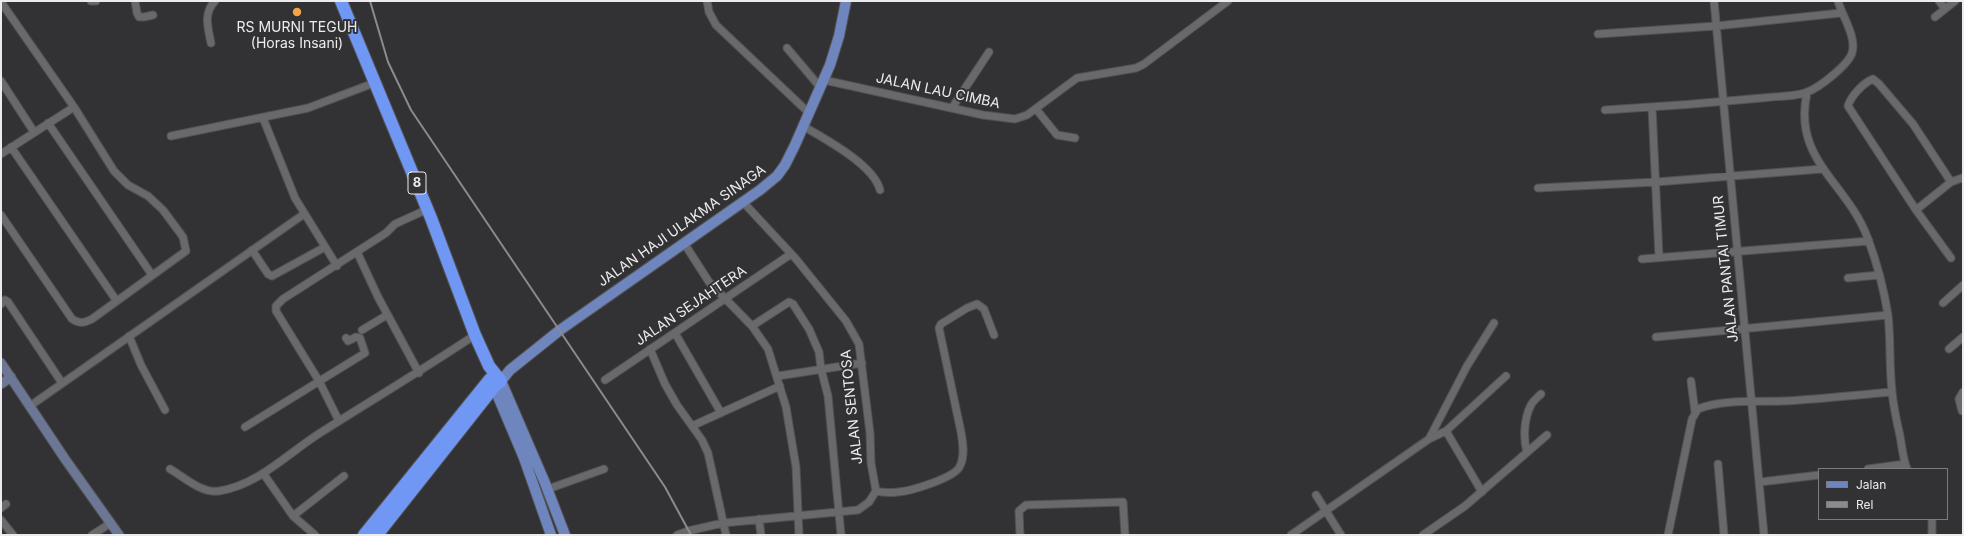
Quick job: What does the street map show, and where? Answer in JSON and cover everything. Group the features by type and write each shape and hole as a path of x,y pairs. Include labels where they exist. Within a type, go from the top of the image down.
{"highway":[{"name":"8","path":"341,1 428,209 475,335 496,381"},
{"path":"364,535 496,381"},
{"path":"377,535 496,381"}],"main road":[{"name":"JALAN HAJI ULAKMA SINAGA","path":"496,381 560,330 743,202 777,176 785,165 822,84 839,36 846,1"},
{"path":"496,381 548,489 565,535"},
{"path":"496,381 524,458 549,534"}],"street":[{"path":"91,1 96,1"},
{"path":"135,1 139,17 153,15"},
{"path":"211,43 207,15 209,7 215,1"},
{"path":"707,1 709,12 716,25 809,113"},
{"name":"JALAN LAU CIMBA","path":"822,84 983,115 1015,119 1027,115 1077,78 1136,68 1144,64 1228,1"},
{"name":"JALAN PANTAI TIMUR","path":"1714,1 1722,102 1738,251 1764,535"},
{"path":"1605,110 1722,102 1807,93 1844,65 1853,50 1851,36 1841,13 1838,1"},
{"path":"1939,1 1945,9"},
{"path":"1935,17 1955,1"},
{"path":"1,2 74,107 114,171 128,185 148,196 157,203 178,228 186,247 185,254 85,322 78,323 72,319 1,215"},
{"path":"1598,34 1716,26 1841,13"},
{"path":"787,48 822,84"},
{"path":"952,108 989,52"},
{"path":"1950,258 1916,210 1848,106 1852,98 1865,83 1873,80 1882,87 1913,124 1951,182"},
{"path":"1,81 34,132"},
{"path":"170,136 308,108 374,83"},
{"path":"1807,93 1803,108 1805,125 1811,148 1822,169 1844,195 1865,231 1879,275 1888,315 1892,392 1906,467 1887,468"},
{"path":"1,154 74,107"},
{"path":"1652,107 1659,257"},
{"path":"1036,109 1057,135 1075,138"},
{"path":"263,118 280,165 304,214 337,266"},
{"path":"48,123 152,275"},
{"path":"803,126 846,152 876,178 880,190"},
{"path":"11,147 116,300"},
{"path":"1538,188 1656,182 1729,175 1822,169"},
{"path":"1916,210 1951,182 1963,178"},
{"name":"JALAN SENTOSA","path":"743,202 791,254 846,321 859,344 870,433 871,464 876,491"},
{"path":"339,421 319,381 276,311 276,306 283,299 337,266 386,233 395,224 428,209"},
{"path":"30,406 304,214"},
{"path":"1642,259 1869,241"},
{"path":"684,243 709,282 752,326 768,349 778,376 786,407 796,467 799,535"},
{"path":"252,250 268,274 272,276 325,247"},
{"path":"357,252 387,315 419,373"},
{"name":"JALAN SEJAHTERA","path":"605,380 791,254"},
{"path":"1848,278 1879,275"},
{"path":"1943,303 1963,285"},
{"path":"1,304 5,300 8,302 62,383"},
{"path":"752,326 789,302 792,304 809,329 819,352 821,369 828,396 841,535"},
{"path":"677,535 723,523 798,517 858,510 864,507 876,491 899,492 917,488 955,473 960,467 964,447 940,331 941,324 967,308 977,304 984,309 994,335"},
{"path":"362,330 387,315"},
{"path":"1656,337 1888,315"},
{"path":"1429,439 1467,366 1494,323"},
{"path":"675,333 722,413"},
{"path":"170,469 207,491 218,491 244,485 302,445 419,373 475,335"},
{"path":"129,336 141,365 165,410"},
{"path":"245,427 365,353 360,338 356,337 348,341 346,338"},
{"path":"1949,349 1963,337"},
{"path":"650,350 665,384 677,405 702,440 708,453 726,535"},
{"path":"1,362 64,459 119,535"},
{"path":"778,376 862,363"},
{"path":"1291,535 1429,439 1446,431 1506,376"},
{"path":"1,384 11,377"},
{"path":"1668,535 1692,419 1695,412 1691,381"},
{"path":"692,426 780,386"},
{"path":"1695,412 1702,407 1751,400 1771,402 1825,399 1892,392"},
{"path":"1962,411 1959,399 1963,392"},
{"path":"1527,452 1525,443 1528,413 1531,404 1541,394"},
{"path":"1446,431 1482,492"},
{"path":"1423,535 1465,506 1547,435"},
{"path":"1718,464 1724,535"},
{"path":"548,489 604,469"},
{"path":"263,473 293,516 315,535"},
{"path":"1760,482 1818,475"},
{"path":"293,516 344,476"},
{"path":"1316,495 1341,535"},
{"path":"1020,535 1019,511 1026,505 1123,502 1125,535"},
{"path":"759,519 761,535"},
{"path":"1,520 13,535"},
{"path":"1932,520 1932,535"},
{"path":"92,535 111,523"}],"railway":[{"path":"370,1 388,62 411,110 665,487 691,535"}],"place":[{"name":"RS MURNI TEGUH (Horas Insani)","path":"297,12"}]}
